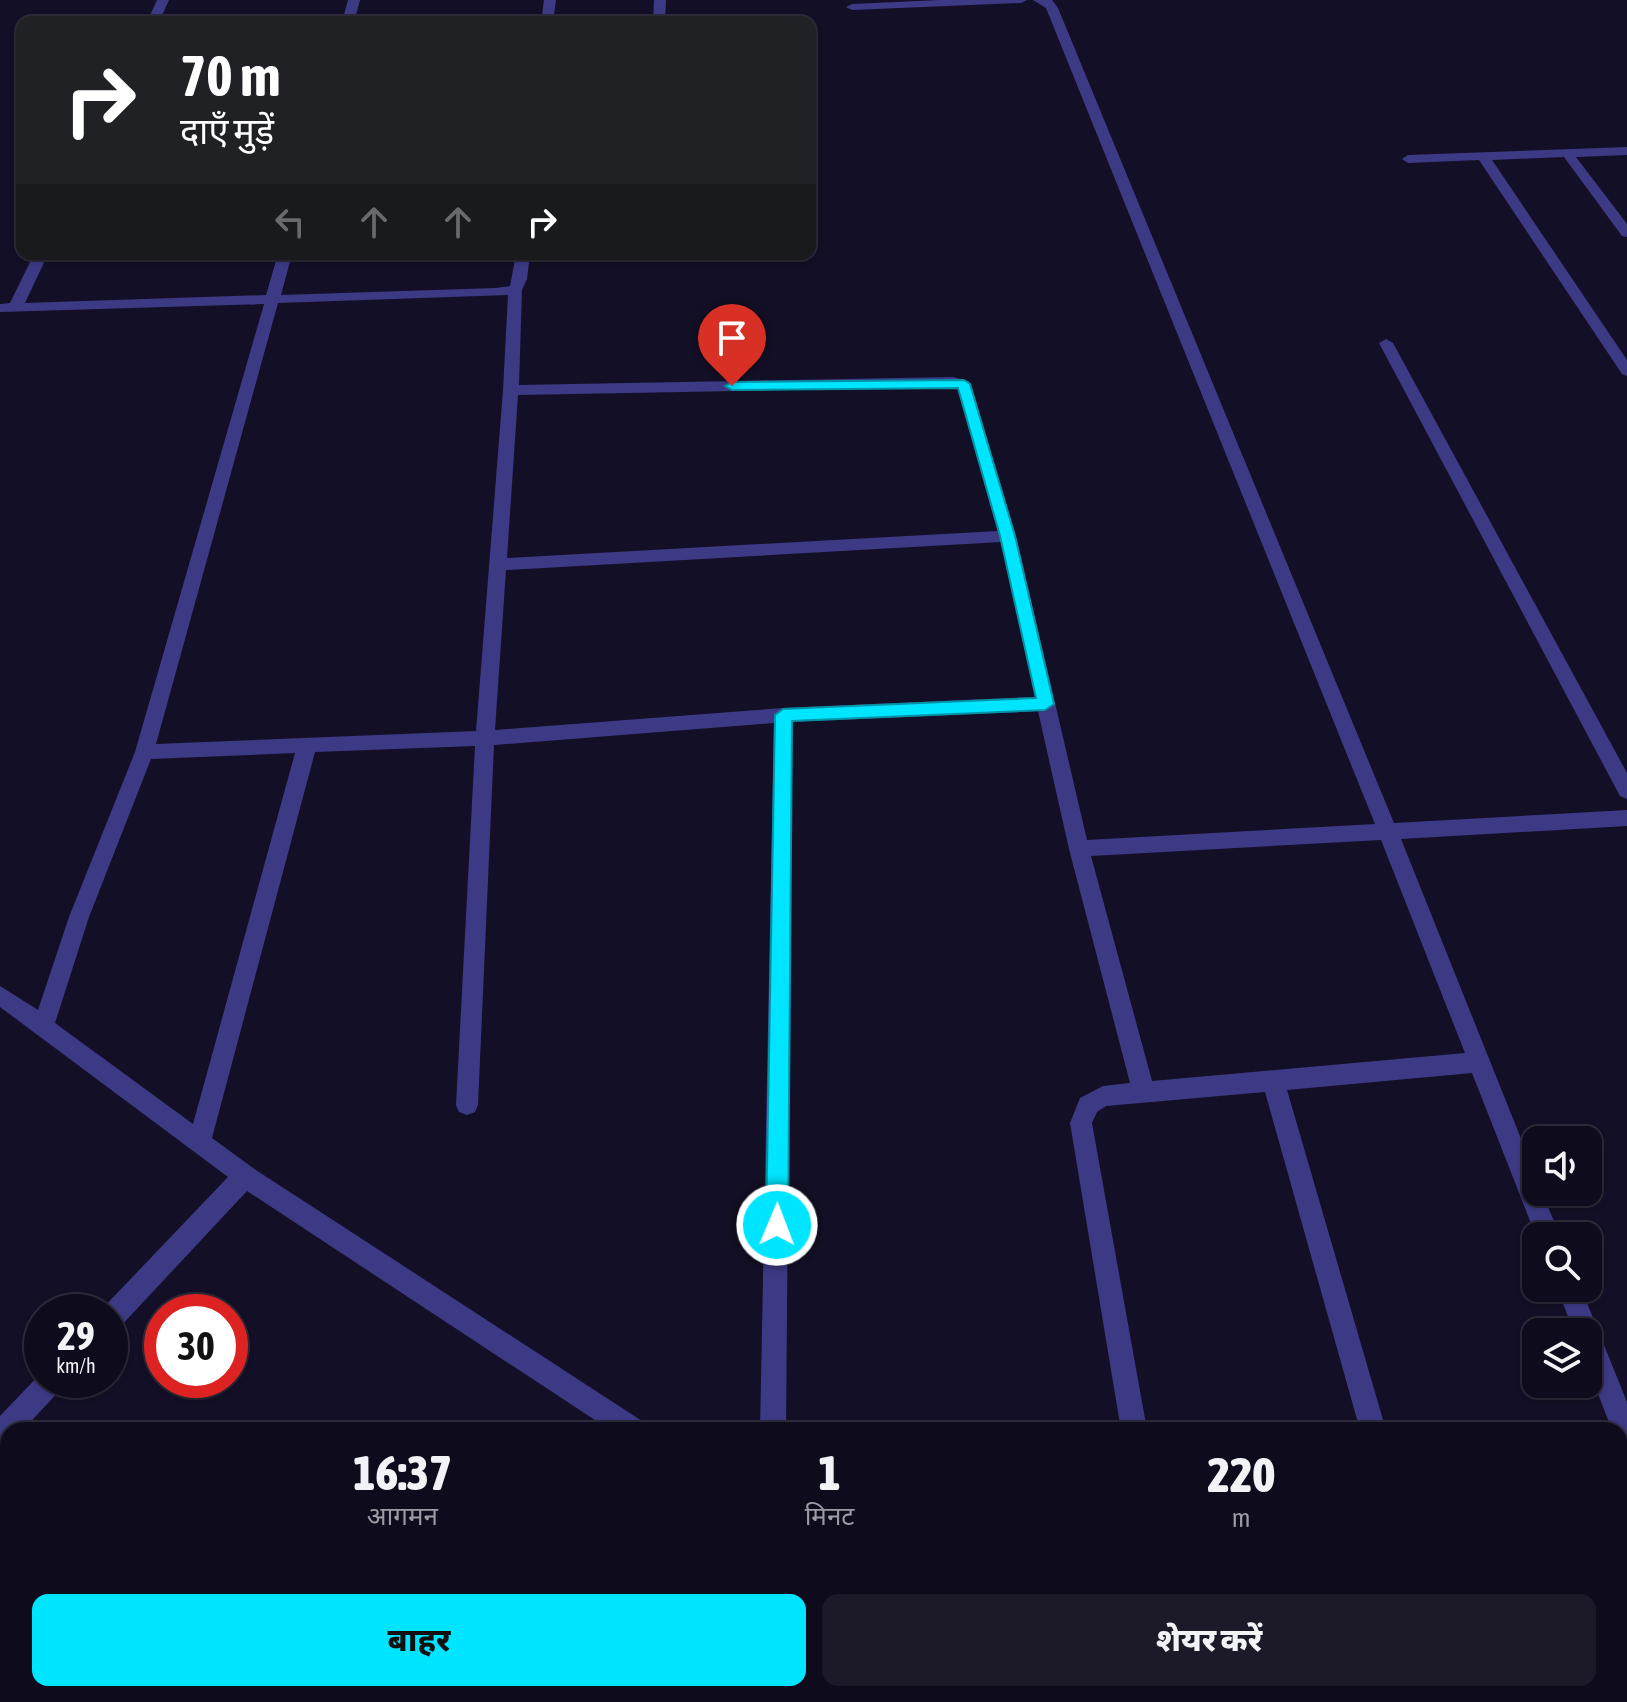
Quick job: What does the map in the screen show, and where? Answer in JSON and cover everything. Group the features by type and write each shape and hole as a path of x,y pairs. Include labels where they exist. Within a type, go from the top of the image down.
{"street":[{"path":"852,7 1021,0"},
{"path":"1039,0 1048,2 1052,8 1388,832 1542,1222"},
{"path":"1408,159 1627,151"},
{"path":"1567,153 1627,233"},
{"path":"1483,156 1627,371"},
{"path":"8,308 37,260"},
{"path":"43,1027 79,917 144,752 283,260"},
{"path":"467,1105 496,565 511,390 515,290 522,260"},
{"path":"8,308 515,290"},
{"path":"1386,343 1627,791"},
{"path":"511,390 964,384 1008,536 1079,849 1144,1092"},
{"path":"496,565 1008,536"},
{"path":"144,752 485,738 783,715 1045,704"},
{"path":"773,1422 783,715"},
{"path":"200,1142 307,745"},
{"path":"1079,849 1627,818"},
{"path":"0,995 245,1176 621,1422"},
{"path":"1133,1422 1081,1123 1088,1105 1103,1096 1479,1062"},
{"path":"1273,1080 1371,1422"},
{"path":"128,1300 245,1176"},
{"path":"1602,1372 1622,1422"},
{"path":"12,1422 35,1398"}],"route":[{"path":"732,386 964,384 1008,536 1045,704 783,715 777,1225"}]}
